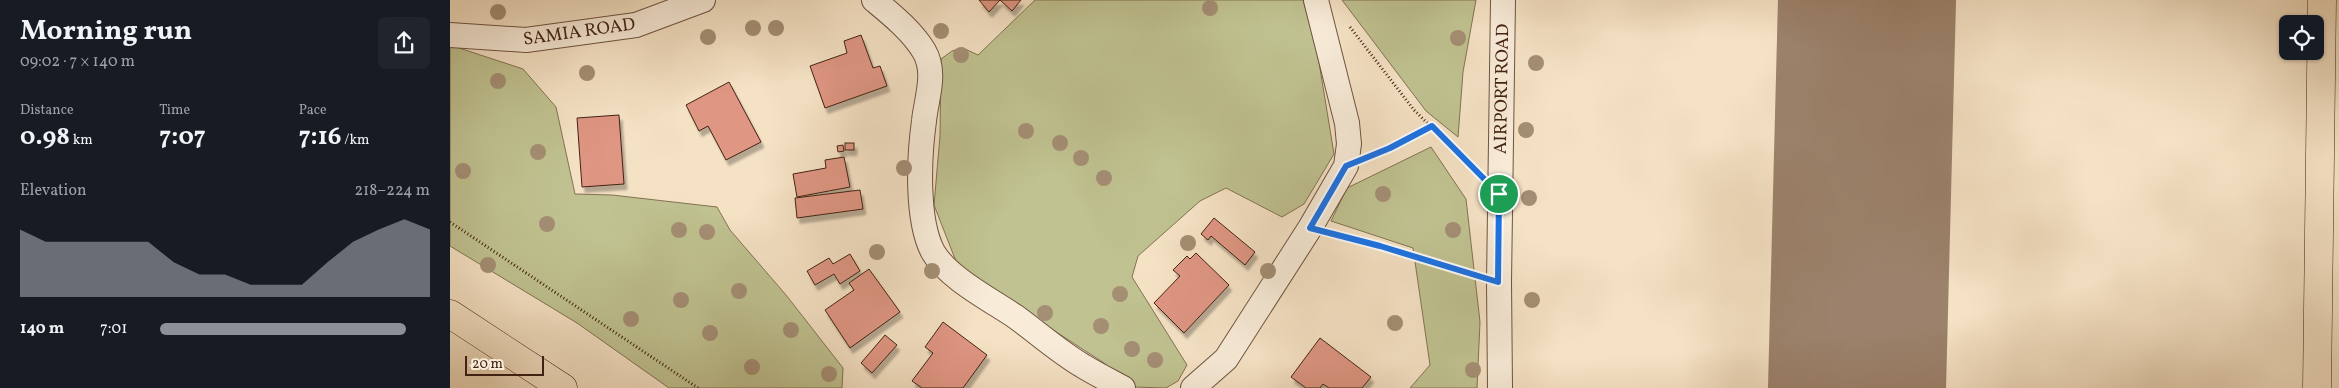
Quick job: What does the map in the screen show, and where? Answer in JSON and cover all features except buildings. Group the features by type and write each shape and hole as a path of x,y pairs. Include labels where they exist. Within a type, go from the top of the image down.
{"highway":[{"path":"2317,388 2322,0"},
{"path":"450,314 563,388"}],"street":[{"name":"SAMIA ROAD","path":"450,35 526,40 636,25 703,0"},
{"path":"874,0 910,32 925,52 930,69 930,88 921,154 920,189 926,234 933,252 946,270 1035,330 1082,366 1123,388"},
{"path":"1193,388 1226,359 1310,228 1346,166 1349,144 1347,123 1316,0"},
{"name":"AIRPORT ROAD","path":"1500,388 1498,282 1503,0"}],"path":[{"path":"1348,24 1414,110 1499,194"},
{"path":"1346,166 1390,148 1432,126"},
{"path":"450,222 698,388"},
{"path":"1310,228 1380,246 1498,282"}],"green space":[{"path":"1035,0 1303,0 1316,44 1334,154 1304,204 1282,217 1226,188 1200,201 1138,256 1132,277 1187,365 1178,381 1166,388 1133,387 1104,363 959,269 934,205 940,136 941,59 952,51 963,48 978,55"},
{"path":"1342,0 1476,0 1463,72 1458,137 1426,111"},
{"path":"450,45 523,69 556,107 575,194 612,195 717,207 730,230 786,295 843,368 842,388 669,388 577,323 450,246"},
{"path":"1431,147 1466,199 1480,322 1477,388 1410,388 1430,365 1413,248 1331,221 1347,188"}],"runway":[{"path":"1857,388 1867,0"}],"route":[{"path":"1432,126 1499,194 1498,282 1380,246 1310,228 1346,166 1390,148 1432,126"}]}
